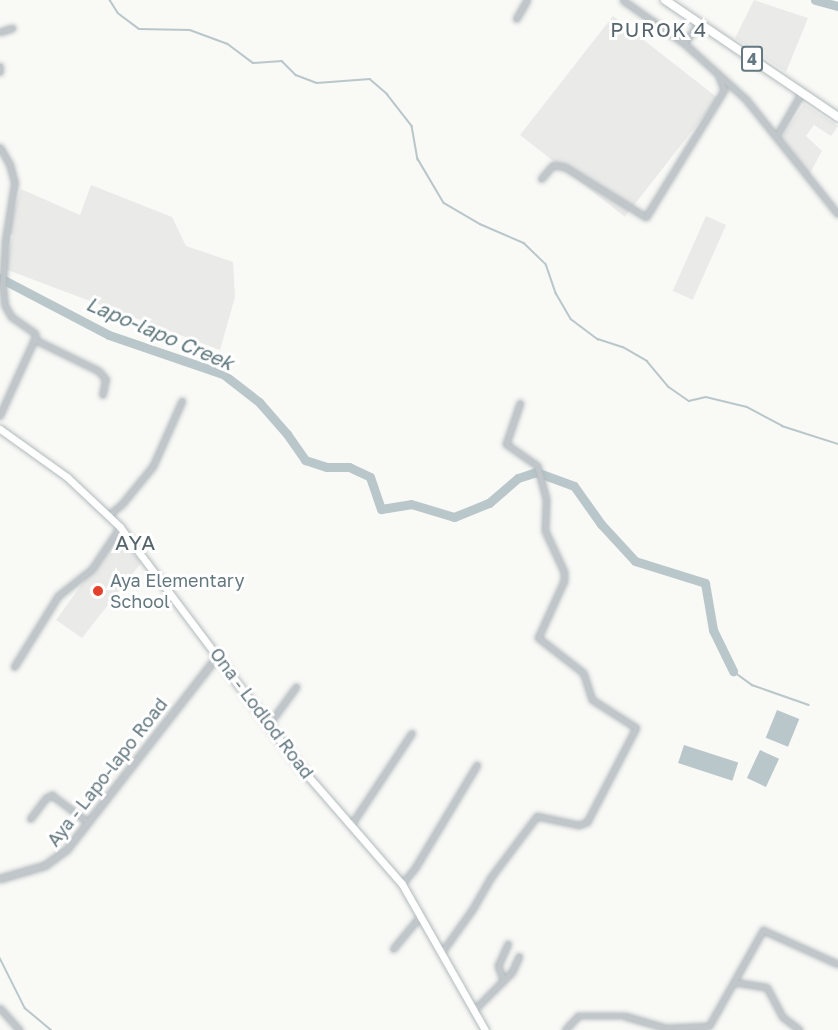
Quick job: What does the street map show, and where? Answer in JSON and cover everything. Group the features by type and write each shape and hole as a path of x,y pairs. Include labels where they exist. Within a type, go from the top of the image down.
{"highway":[{"name":"4","path":"665,0 838,117"}],"main road":[{"name":"Ona - Lodlod Road","path":"0,429 67,477 120,527 269,724 350,826 402,884 485,1030"}],"street":[{"path":"516,19 527,0"},
{"path":"623,0 684,43 746,99 838,214"},
{"path":"684,43 699,22"},
{"path":"0,32 12,27"},
{"path":"0,66 0,72"},
{"path":"541,179 553,165 565,166 646,217 724,90 717,71"},
{"path":"776,137 802,92"},
{"path":"0,147 10,164 15,183 6,240 3,285 9,313 35,333 36,340 0,416"},
{"path":"36,340 99,371 106,379 103,395"},
{"path":"109,515 153,466 182,401"},
{"path":"442,952 472,910 491,877 537,816 579,825 587,822 636,728 592,700 583,673 538,638 564,581 564,572 545,531 546,499 537,466 508,448 506,444 519,403"},
{"path":"14,667 58,596 92,569 120,527"},
{"name":"Aya - Lapo-lapo Road","path":"0,879 45,866 56,860 219,655"},
{"path":"269,724 296,687"},
{"path":"350,826 412,733"},
{"path":"402,884 415,868 477,765"},
{"path":"30,819 46,798 52,795 88,822"},
{"path":"393,949 421,915"},
{"path":"565,1030 578,1016 625,1016 666,1028 703,1028 713,1020 763,930 838,964"},
{"path":"503,980 498,966 508,944"},
{"path":"474,1010 515,967 519,956"},
{"path":"734,982 767,987 783,1017 800,1030"},
{"path":"0,1008 20,1030"}],"shaded area":[{"path":"754,0 808,18 786,72 735,38"},
{"path":"613,16 718,98 625,217 520,135"},
{"path":"804,104 838,126 831,136 814,125 806,136 822,151 809,175 781,139"},
{"path":"91,185 172,217 186,246 233,262 235,297 220,350 5,269 13,235 8,233 21,189 80,215"},
{"path":"706,216 726,225 693,300 673,291"},
{"name":"Aya Elementary School","path":"118,534 141,563 82,638 56,620"},
{"path":"777,710 799,719 788,747 766,738"},
{"path":"684,745 738,763 732,781 678,763"},
{"path":"760,750 779,759 766,787 747,778"}],"waterway":[{"path":"110,0 118,13 139,29 190,30 228,44 253,63 282,61 296,75 317,83 370,79 387,94 412,126 418,159 444,203 480,224 524,243 546,264 556,293 571,319 598,339 623,347 647,361 669,387 689,401 706,397 747,407 782,426 838,444"},
{"path":"815,0 838,6"},
{"name":"Lapo-lapo Creek","path":"0,278 109,335 223,374 259,402 287,434 305,460 327,467 349,467 370,477 381,509 411,504 454,517 489,503 518,478 536,472 574,486 601,524 635,561 705,583 713,630 733,671"},
{"name":"Lapo-lapo Creek","path":"733,671 752,685 809,705"},
{"path":"0,958 25,1008 51,1030"}],"place":[{"name":"Aya Elementary School","path":"98,591"}],"district":[{"name":"PUROK 4","path":"659,29"},
{"name":"AYA","path":"136,542"}]}
